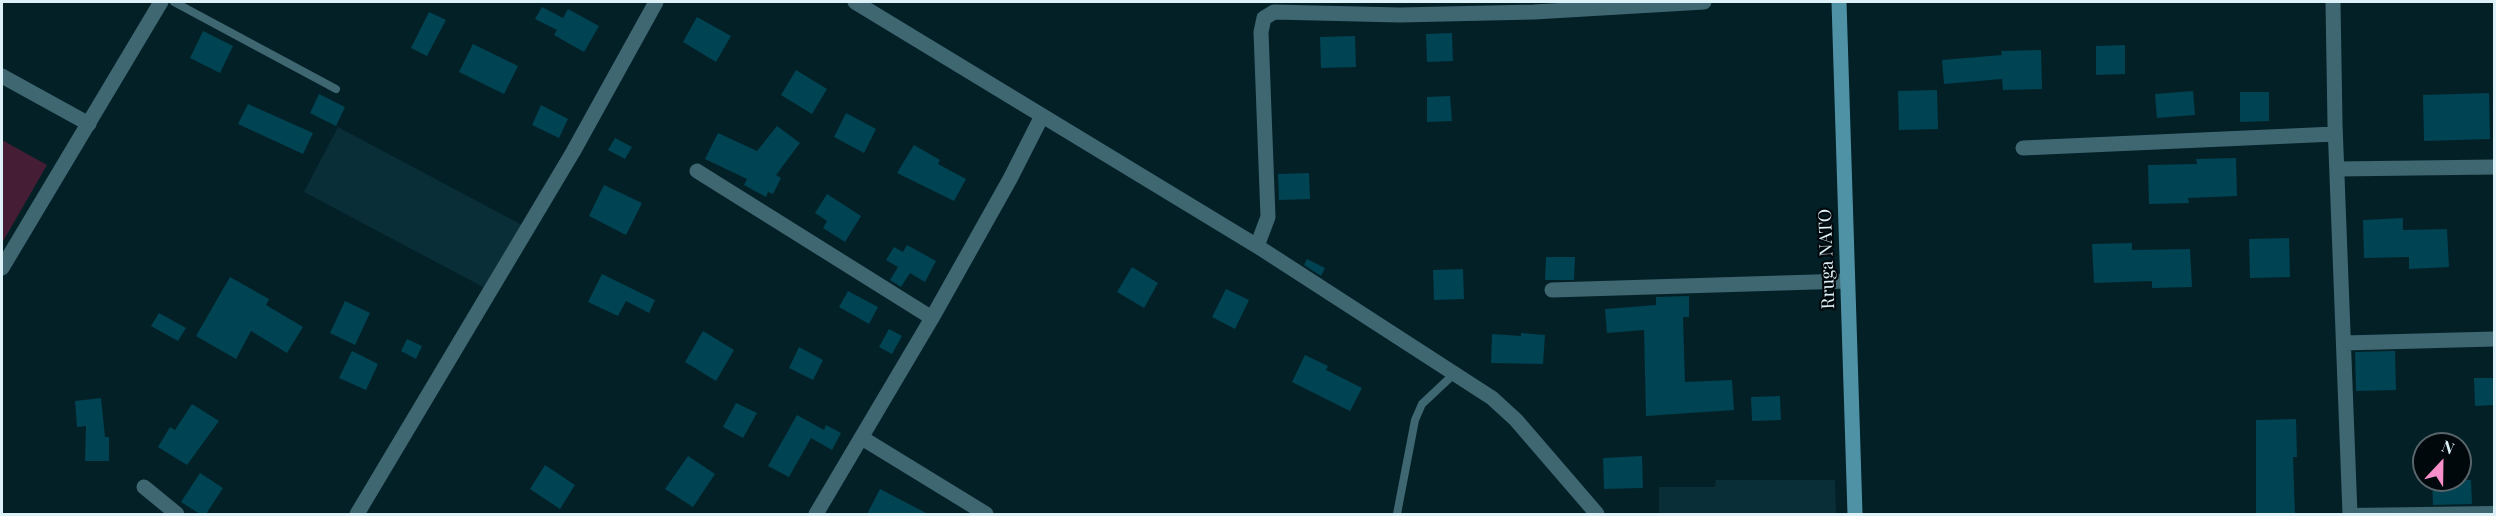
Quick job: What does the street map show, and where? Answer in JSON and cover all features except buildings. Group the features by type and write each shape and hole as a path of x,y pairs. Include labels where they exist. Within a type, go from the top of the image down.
{"main road":[{"name":"Rruga NATO","path":"1839,2 1855,514"}],"street":[{"path":"2,268 161,2"},
{"path":"357,514 573,152 657,2"},
{"path":"855,2 1257,246 1492,398 1516,420 1597,514"},
{"path":"1257,246 1268,218 1261,32 1264,18 1274,12 1704,2"},
{"path":"2333,2 2335,134 2350,513"},
{"path":"2,76 88,124"},
{"path":"816,514 932,318 1010,179 1042,116"},
{"path":"2023,148 2335,134"},
{"path":"2337,169 2494,167"},
{"path":"697,171 932,318"},
{"path":"1552,290 1847,281"},
{"path":"2344,343 2494,339"},
{"path":"862,438 986,514"},
{"path":"144,488 177,514"}],"lane":[{"path":"174,2 336,89"},
{"path":"1397,514 1415,420 1422,404 1455,373"},
{"path":"2350,513 2494,510"}],"shaded area":[{"path":"338,127 522,225 485,288 304,192"},
{"path":"2,140 47,165 2,243"},
{"path":"1716,480 1835,480 1836,514 1659,514 1659,487 1715,487"}]}
